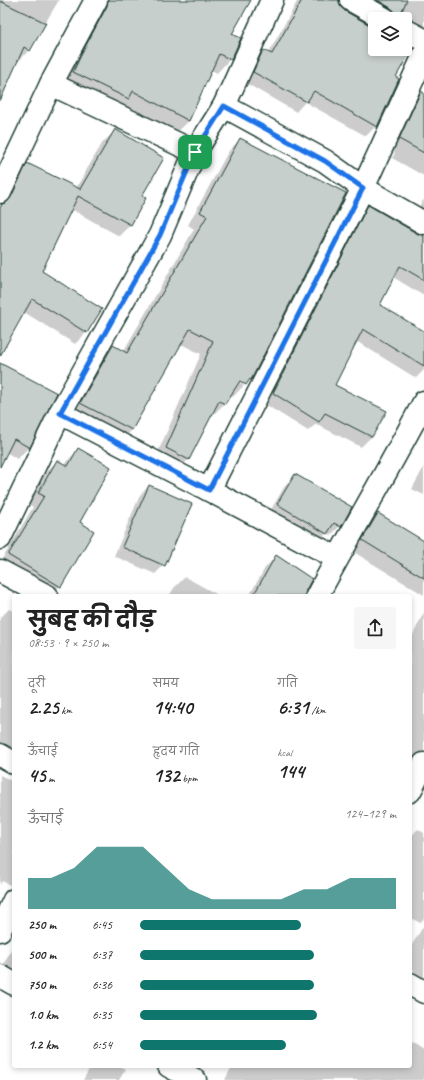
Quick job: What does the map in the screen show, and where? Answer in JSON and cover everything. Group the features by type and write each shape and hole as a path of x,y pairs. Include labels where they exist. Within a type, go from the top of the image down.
{"street":[{"path":"0,192 51,84 96,0"},
{"path":"0,538 60,413 160,235 195,152 224,106 272,0"},
{"path":"350,0 372,12"},
{"path":"412,34 424,40"},
{"path":"209,490 363,188 424,55"},
{"path":"51,84 195,152"},
{"path":"224,106 325,161 363,188 424,223"},
{"path":"318,594 424,402"},
{"path":"60,413 337,558"},
{"path":"0,571 43,594"},
{"path":"0,755 12,762"},
{"path":"0,930 12,904"},
{"path":"0,976 12,983"},
{"path":"412,985 424,992"}],"building":[{"path":"108,0 251,0 232,34 241,38 231,60 219,54 189,121 133,91 129,99 73,72 107,6"},
{"path":"302,0 339,0 340,6 345,11 368,24 368,56 408,56 396,77 399,79 377,127 314,91 307,102 253,72 263,50 272,54"},
{"path":"377,0 407,0 401,12 395,12"},
{"path":"0,1 46,23 30,51 24,47 0,101"},
{"path":"421,91 424,93 424,153 399,139"},
{"path":"115,129 164,158 142,196 146,198 131,225 78,196 42,271 102,309 87,333 32,299 0,356 0,208 2,204 7,202 11,197 27,163 80,189"},
{"path":"240,138 346,193 251,380 250,379 246,385 240,381 225,404 219,401 189,460 166,448 213,341 190,329 132,430 80,403 113,345 127,353 207,216 200,212"},
{"path":"368,205 424,236 424,280 400,266 380,305 424,331 424,366 363,329 335,385 387,411 372,437 325,413 319,422 273,393"},
{"path":"0,363 57,393 30,448 14,439 0,467"},
{"path":"78,448 111,467 80,522 94,531 61,587 8,555 44,496 38,493 57,460 68,466"},
{"path":"295,474 352,507 341,527 334,523 327,534 277,504"},
{"path":"149,485 192,504 165,566 122,547"},
{"path":"378,513 424,541 424,578 362,540"},
{"path":"276,555 312,579 305,594 254,594"}],"route":[{"path":"224,106 325,161 363,188 209,490 60,413 160,235 195,152 224,106"}]}
